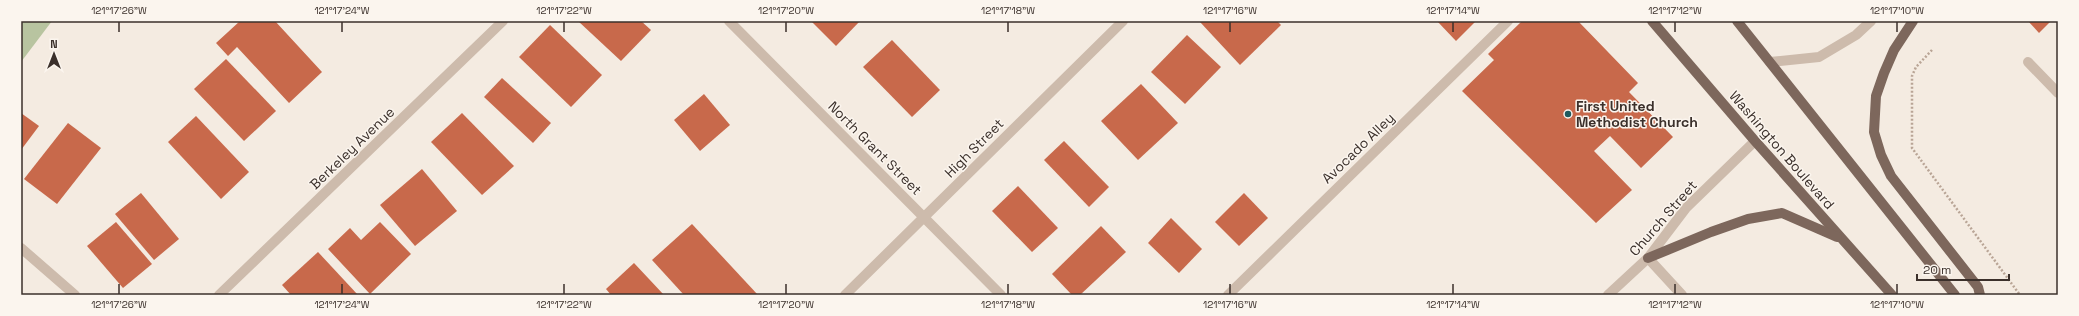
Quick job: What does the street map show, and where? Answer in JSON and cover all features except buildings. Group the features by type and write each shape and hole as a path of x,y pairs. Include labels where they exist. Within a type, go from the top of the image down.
{"main road":[{"name":"Washington Boulevard","path":"1652,21 1755,141 1892,295"},
{"path":"1737,21 1955,295"},
{"path":"1913,21 1894,50 1884,73 1876,96 1874,132 1881,155 1891,176 1978,287 1980,295"},
{"path":"1648,258 1711,232 1748,220 1782,213 1840,238"}],"street":[{"name":"Berkeley Avenue","path":"219,295 503,21"},
{"name":"High Street","path":"846,295 1123,21"},
{"name":"Avocado Alley","path":"1228,295 1508,21"},
{"path":"1770,62 1819,57 1856,35 1871,21"},
{"name":"North Grant Street","path":"732,22 1001,295"},
{"path":"2028,62 2058,93"},
{"name":"Church Street","path":"1608,295 1648,258 1686,208 1755,141"},
{"path":"21,248 75,295"},
{"path":"1648,258 1682,295"}],"path":[{"path":"1932,50 1916,67 1912,76 1912,148 2020,295"}],"green space":[{"path":"21,21 52,21 21,62"}],"place":[{"name":"First United Methodist Church","path":"1568,114"}]}
